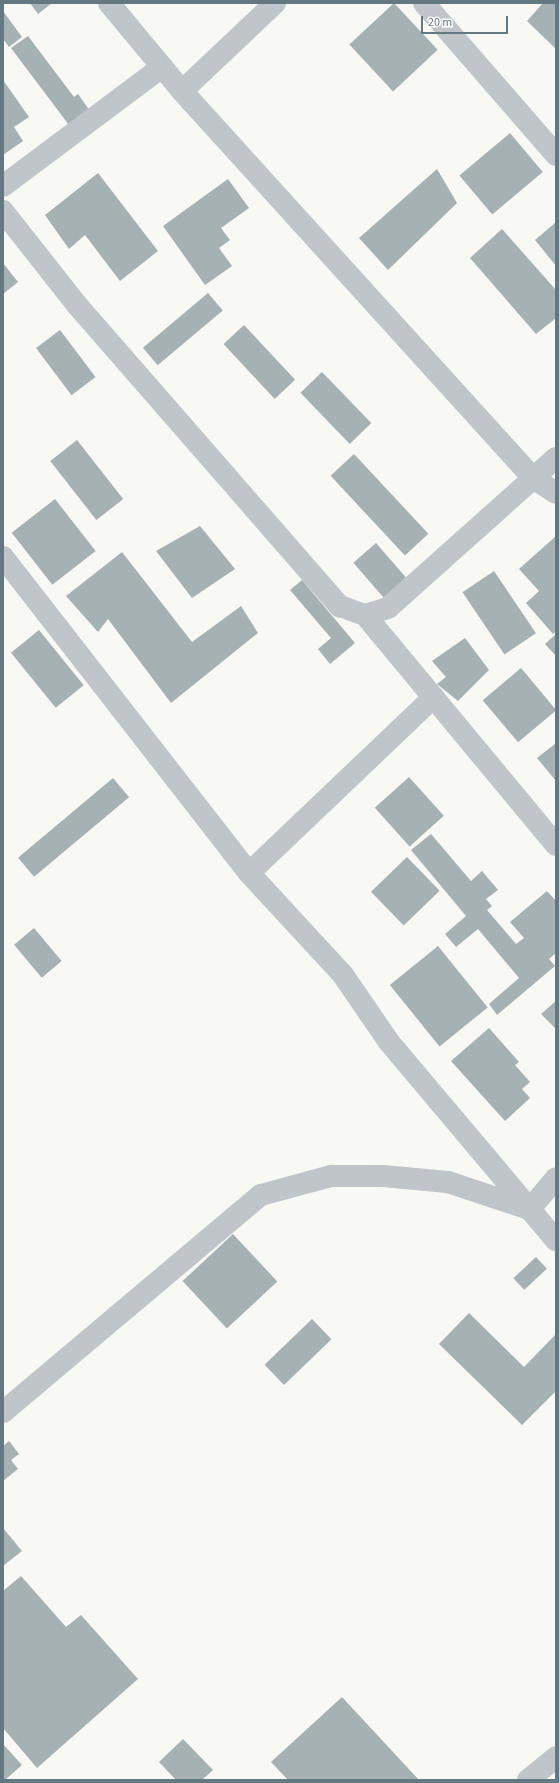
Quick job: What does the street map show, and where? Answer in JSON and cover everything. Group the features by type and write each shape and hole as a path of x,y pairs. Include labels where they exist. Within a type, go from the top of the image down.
{"street":[{"path":"109,3 182,91 533,478 556,493"},
{"path":"182,91 275,3"},
{"path":"424,3 556,156"},
{"path":"3,186 162,67"},
{"path":"3,211 77,305 340,606 365,615 556,845"},
{"path":"365,615 388,608 556,458"},
{"path":"3,557 249,873 343,975 389,1042 556,1240"},
{"path":"249,873 434,697"},
{"path":"3,1412 260,1195 331,1176 383,1176 448,1182 530,1209"},
{"path":"530,1209 556,1178"},
{"path":"528,1780 556,1757"}],"building":[{"path":"30,3 52,3 38,14"},
{"path":"394,3 438,50 393,91 349,45"},
{"path":"543,3 556,3 556,49 527,21"},
{"path":"3,11 22,37 9,47 3,39"},
{"path":"28,36 74,97 78,94 90,111 69,125 11,48"},
{"path":"3,80 29,117 14,127 23,141 3,155"},
{"path":"510,133 543,172 492,214 459,175"},
{"path":"437,169 457,203 388,270 359,238"},
{"path":"98,173 158,251 120,281 85,235 69,249 45,215"},
{"path":"228,179 249,208 221,228 230,240 219,248 232,266 205,285 163,226"},
{"path":"556,222 556,266 535,240"},
{"path":"502,229 556,290 556,318 536,334 470,258"},
{"path":"3,263 18,282 3,294"},
{"path":"208,293 223,311 158,365 143,348"},
{"path":"244,325 295,380 275,399 224,344"},
{"path":"60,330 96,377 72,395 36,348"},
{"path":"322,372 371,423 350,444 300,393"},
{"path":"77,440 123,499 96,520 50,461"},
{"path":"354,454 428,534 405,556 331,476"},
{"path":"55,499 96,551 52,585 12,533"},
{"path":"200,526 235,569 192,598 156,551"},
{"path":"556,536 556,631 553,634 526,603 539,591 519,569"},
{"path":"376,543 406,578 384,597 353,563"},
{"path":"122,552 192,642 241,606 258,633 171,703 108,619 98,632 66,596"},
{"path":"494,571 536,633 504,654 462,592"},
{"path":"302,580 355,643 330,664 318,649 331,638 290,590"},
{"path":"39,630 84,685 56,708 11,653"},
{"path":"556,634 556,656 545,644"},
{"path":"465,638 489,670 458,701 437,684 446,677 432,661"},
{"path":"521,668 556,710 518,742 483,700"},
{"path":"556,743 556,781 537,758"},
{"path":"409,777 444,816 410,846 375,808"},
{"path":"113,778 129,797 34,877 18,858"},
{"path":"431,834 471,881 482,871 498,890 486,899 492,906 487,910 516,944 524,938 510,922 547,891 556,901 556,953 549,959 555,966 497,1015 489,1004 519,978 478,929 456,947 445,934 466,916 411,850"},
{"path":"407,857 440,891 404,926 371,892"},
{"path":"34,928 62,961 42,978 14,945"},
{"path":"438,946 488,1007 440,1046 390,985"},
{"path":"556,1001 556,1029 541,1014"},
{"path":"489,1028 519,1062 515,1065 530,1082 522,1089 530,1098 505,1121 451,1061"},
{"path":"233,1234 277,1282 227,1329 183,1281"},
{"path":"536,1257 547,1269 524,1290 513,1278"},
{"path":"469,1313 524,1367 556,1334 556,1391 522,1425 439,1344"},
{"path":"312,1319 331,1339 284,1385 265,1365"},
{"path":"9,1441 19,1454 11,1460 18,1469 3,1481 3,1446"},
{"path":"3,1528 22,1551 3,1566"},
{"path":"21,1576 66,1627 81,1615 138,1679 37,1768 3,1728 3,1591"},
{"path":"342,1697 419,1780 288,1780 271,1762"},
{"path":"183,1739 213,1770 202,1780 176,1780 159,1762"},
{"path":"3,1744 22,1765 5,1780 3,1780"}]}
